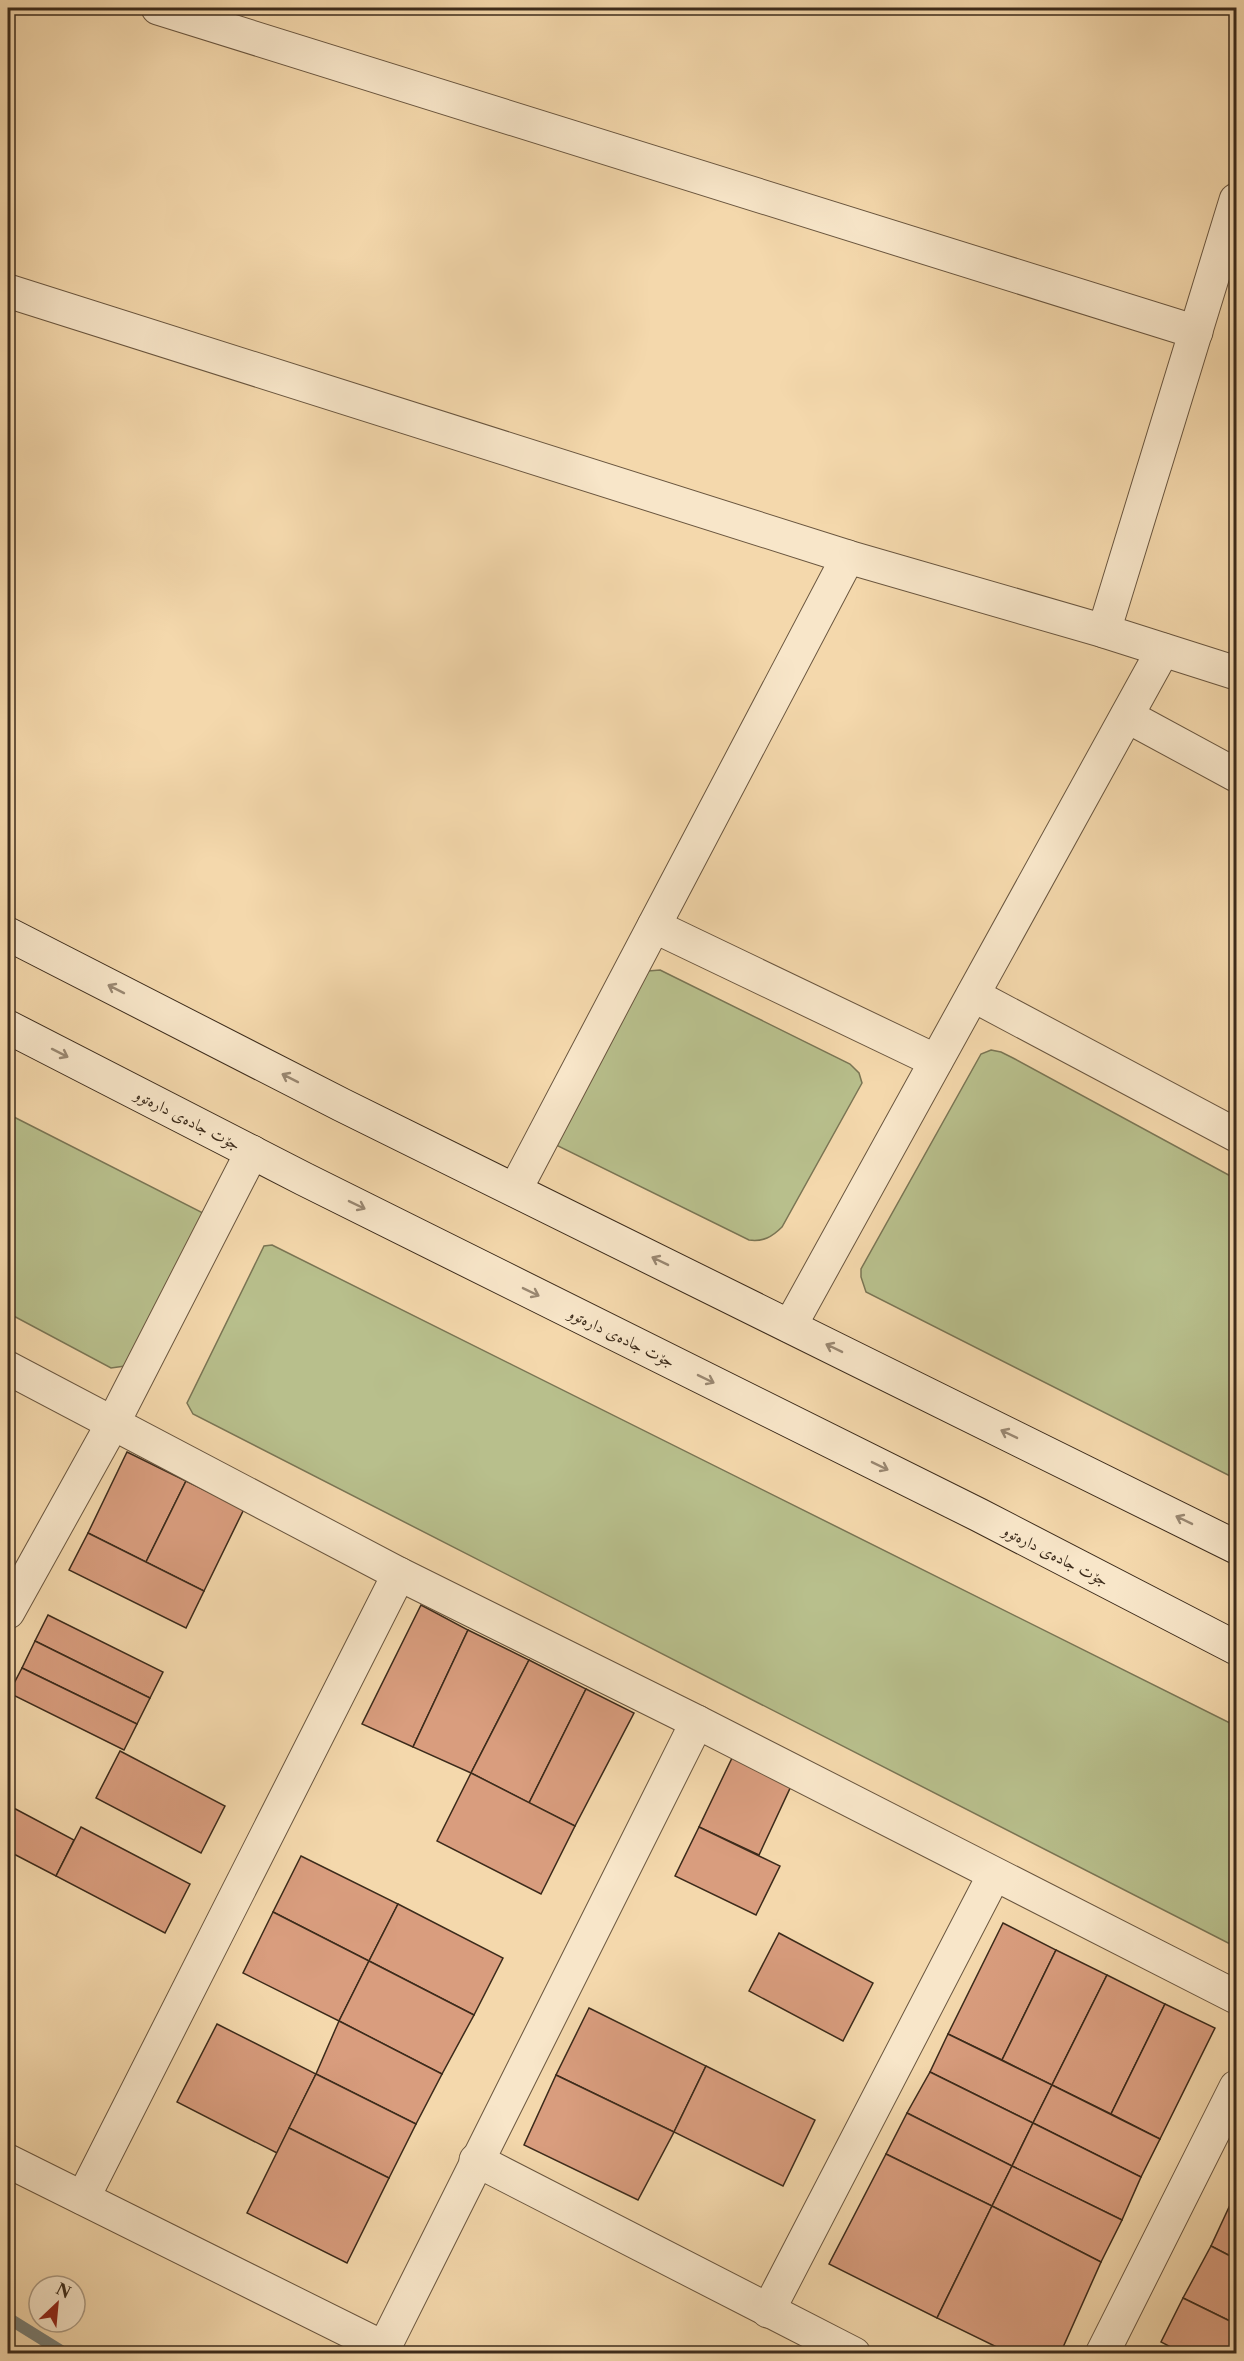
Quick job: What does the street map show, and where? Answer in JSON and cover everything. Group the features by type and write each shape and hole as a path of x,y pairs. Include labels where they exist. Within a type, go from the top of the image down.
{"street":[{"path":"158,8 1196,332"},
{"path":"1104,631 1236,200"},
{"path":"8,291 848,557 1104,631 1236,673"},
{"path":"515,1190 848,557"},
{"path":"789,1326 1163,651"},
{"path":"1127,716 1236,775"},
{"path":"654,926 936,1061"},
{"path":"8,934 342,1105 1236,1547"},
{"path":"973,995 1236,1136"},
{"name":"جۆت جادەی دارەتوو","path":"8,1027 252,1152 958,1505 1236,1648"},
{"path":"8,1612 113,1423 252,1152"},
{"path":"8,1368 399,1574 697,1722 1236,1997"},
{"path":"83,2198 399,1574"},
{"path":"8,2161 384,2348 697,1722"},
{"path":"768,2311 994,1875"},
{"path":"1102,2354 1236,2087"},
{"path":"476,2160 854,2354"}],"green space":[{"path":"660,970 850,1064 859,1073 862,1083 782,1227 767,1238 749,1240 554,1144 648,971"},
{"path":"991,1050 1013,1058 1236,1179 1236,1479 866,1292 861,1269 981,1054"},
{"path":"8,1114 203,1213 125,1366 111,1368 8,1313"},
{"path":"272,1245 1236,1726 1236,1947 193,1414 187,1403 264,1246"}],"building":[{"path":"127,1452 186,1481 146,1562 88,1533"},
{"path":"186,1481 244,1509 204,1591 146,1562"},
{"path":"88,1533 204,1591 186,1628 69,1570"},
{"path":"421,1605 468,1630 413,1747 362,1724"},
{"path":"48,1615 163,1672 150,1698 35,1641"},
{"path":"468,1630 529,1660 471,1773 413,1747"},
{"path":"35,1641 150,1698 137,1724 22,1668"},
{"path":"529,1660 586,1689 529,1803 471,1773"},
{"path":"22,1668 137,1724 124,1750 9,1693"},
{"path":"586,1689 634,1713 575,1826 529,1803"},
{"path":"120,1751 225,1806 201,1853 96,1798"},
{"path":"733,1756 792,1784 759,1855 699,1827"},
{"path":"471,1773 575,1826 541,1894 437,1841"},
{"path":"8,1805 74,1840 56,1876 8,1851"},
{"path":"81,1827 190,1884 165,1933 56,1876"},
{"path":"699,1827 780,1866 756,1915 675,1876"},
{"path":"301,1856 398,1904 369,1961 273,1912"},
{"path":"398,1904 503,1958 474,2015 369,1961"},
{"path":"273,1912 369,1961 339,2021 243,1973"},
{"path":"1003,1923 1056,1950 1002,2060 948,2034"},
{"path":"779,1933 873,1983 843,2041 749,1991"},
{"path":"1056,1950 1107,1975 1052,2085 1002,2060"},
{"path":"369,1961 474,2015 442,2074 339,2021"},
{"path":"1107,1975 1165,2004 1111,2114 1052,2085"},
{"path":"1165,2004 1215,2028 1160,2139 1111,2114"},
{"path":"589,2008 706,2066 674,2132 556,2075"},
{"path":"339,2021 442,2074 416,2124 316,2074"},
{"path":"217,2024 316,2074 277,2153 177,2102"},
{"path":"948,2034 1052,2085 1033,2123 930,2072"},
{"path":"706,2066 815,2120 783,2186 674,2132"},
{"path":"930,2072 1033,2123 1012,2166 907,2113"},
{"path":"316,2074 416,2124 389,2178 289,2128"},
{"path":"556,2075 674,2132 638,2200 524,2145"},
{"path":"1052,2085 1160,2139 1141,2177 1033,2123"},
{"path":"907,2113 1012,2166 992,2206 886,2154"},
{"path":"1033,2123 1141,2177 1122,2220 1012,2166"},
{"path":"289,2128 389,2178 347,2263 247,2213"},
{"path":"886,2154 992,2206 937,2318 829,2264"},
{"path":"1012,2166 1122,2220 1101,2262 992,2206"},
{"path":"1236,2192 1236,2259 1211,2246"},
{"path":"992,2206 1101,2262 1060,2354 1011,2354 937,2318"},
{"path":"1211,2246 1236,2259 1236,2324 1183,2298"},
{"path":"1183,2298 1236,2324 1236,2354 1184,2354 1161,2342"}],"waterway":[{"path":"8,2318 66,2354"}]}
